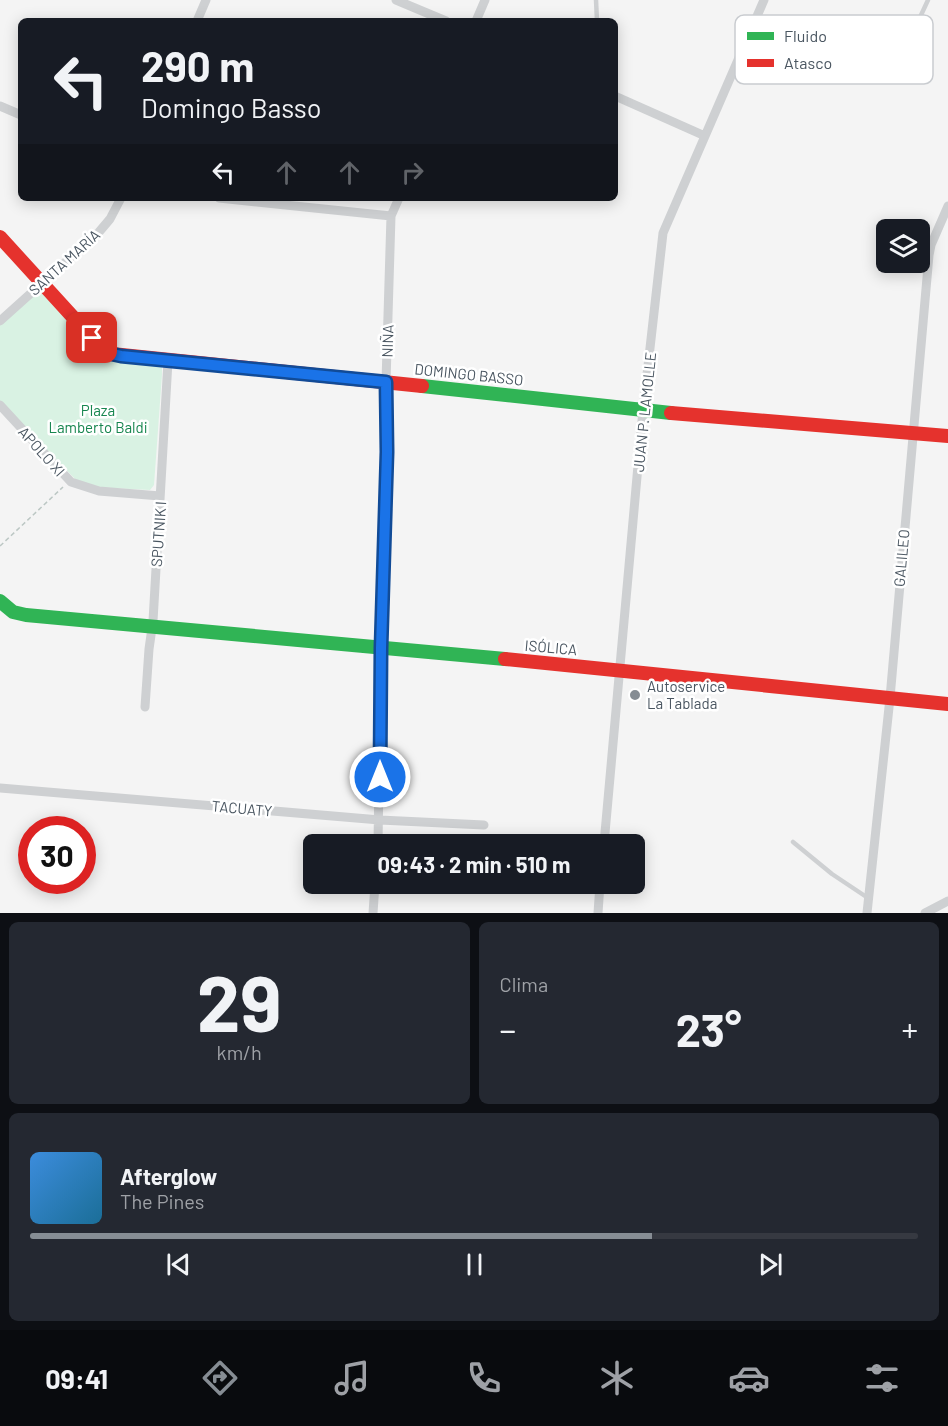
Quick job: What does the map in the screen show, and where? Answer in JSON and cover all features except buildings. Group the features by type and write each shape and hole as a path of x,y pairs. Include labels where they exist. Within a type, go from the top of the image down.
{"street":[{"path":"198,18 206,0"},
{"path":"396,0 439,18"},
{"path":"477,18 485,0"},
{"name":"JUAN P. LAMOLLE","path":"757,15 764,0"},
{"name":"JUAN P. LAMOLLE","path":"605,834 643,410 663,232 735,67"},
{"path":"618,97 705,136"},
{"path":"0,106 18,114"},
{"name":"SANTA MARÍA","path":"0,321 99,232 110,219 119,201"},
{"path":"248,201 391,216"},
{"name":"NIÑA","path":"379,834 381,648 387,452 386,382 391,216 398,201"},
{"name":"GALILEO","path":"867,913 890,698 928,255 930,244 948,206"},
{"name":"DOMINGO BASSO","path":"0,237 92,338 112,354 643,410 948,436"},
{"name":"SPUTNIK I","path":"146,707 168,361"},
{"name":"APOLO XI","path":"0,405 69,481 93,490 160,496"},
{"name":"ISÓLICA","path":"0,601 14,612 26,615 583,666 948,704"},
{"name":"TACUATY","path":"0,788 380,820 484,825"},
{"path":"373,913 374,894"},
{"path":"598,913 599,894"},
{"path":"925,913 948,901"}],"lane":[{"path":"596,0 597,18"},
{"path":"921,15 928,0"},
{"path":"793,842 832,874 869,898"}],"path":[{"path":"0,546 69,481"}],"green space":[{"name":"Plaza Lamberto Baldi","path":"38,291 42,291 86,339 162,366 154,485 150,490 93,487 77,481 0,402 0,324"}],"traffic: fast":[{"path":"422,386 671,413"},
{"path":"0,601 13,612 26,615 505,659"}],"traffic: jam":[{"path":"0,237 92,338 112,354 422,386"},
{"path":"671,413 948,436"},
{"path":"505,659 948,704"}],"place":[{"name":"Autoservice La Tablada","path":"635,695"}],"route":[{"path":"92,338 112,354 121,356 386,382 387,452 380,777"}]}
